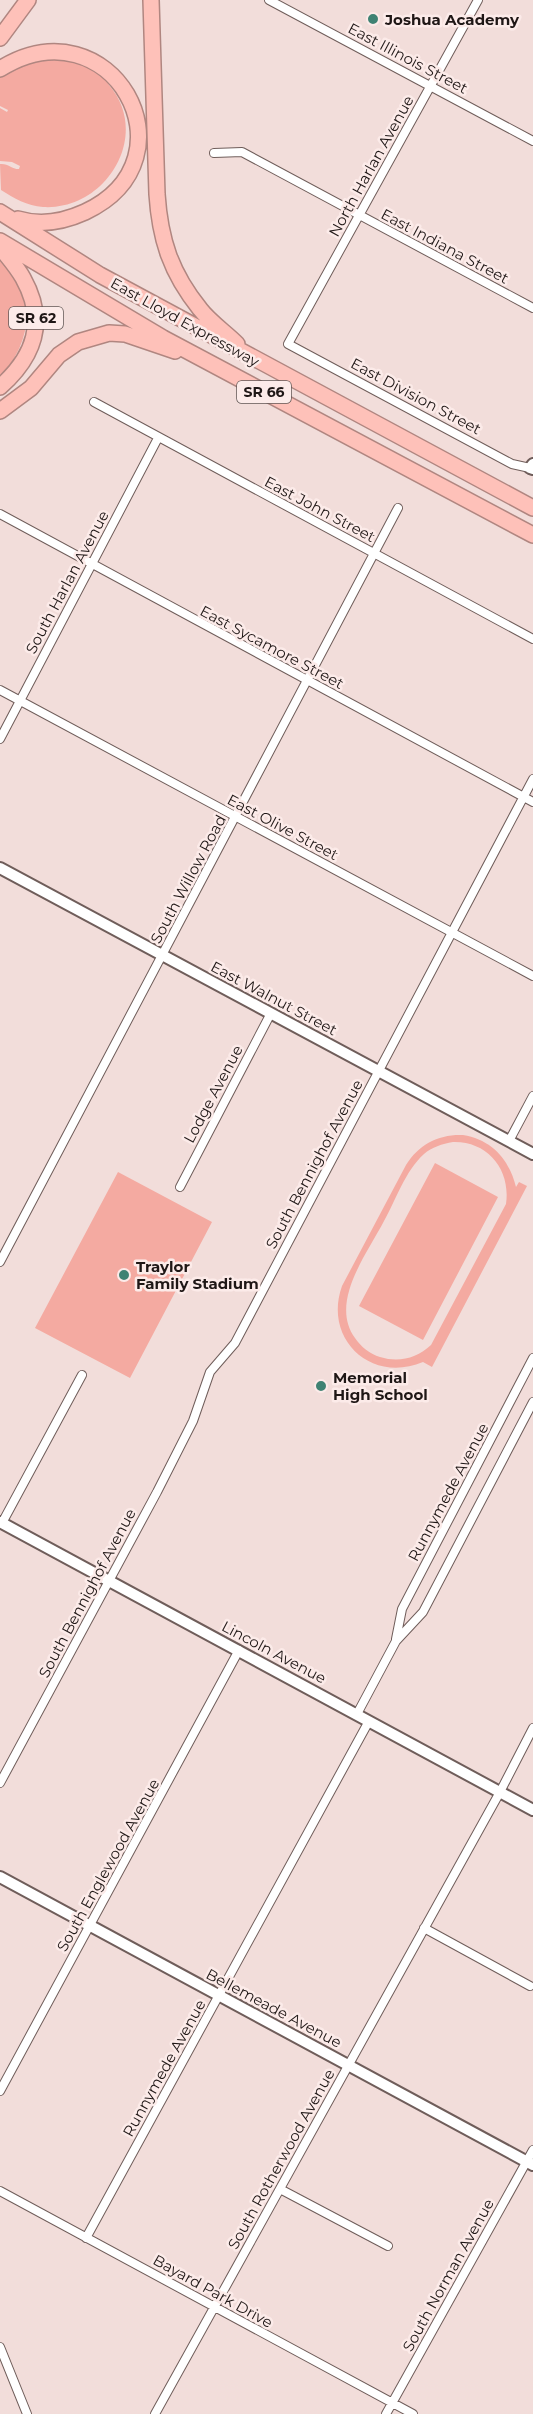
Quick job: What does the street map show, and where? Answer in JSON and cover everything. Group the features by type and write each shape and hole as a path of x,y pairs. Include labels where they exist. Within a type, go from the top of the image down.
{"highway":[{"path":"0,38 28,0"},
{"name":"SR 66","path":"151,0 157,194 159,223 164,244 179,279 201,310 249,357"},
{"path":"0,69 26,51 44,46 61,45 78,49 106,63 120,76 130,91 139,125 135,156 130,168 112,192 90,210 64,221 50,223 21,220 0,212"},
{"name":"East Lloyd Expressway","path":"0,212 100,275 533,508"},
{"name":"East Lloyd Expressway","path":"0,241 87,294 202,358 533,535"},
{"name":"SR 62","path":"0,247 22,276 36,318 29,352 14,375 0,387"},
{"path":"0,411 31,388 59,354 78,342 109,333 125,334 159,347 202,358"}],"street":[{"name":"East Illinois Street","path":"269,0 533,141"},
{"name":"North Harlan Avenue","path":"288,344 478,0"},
{"name":"East Indiana Street","path":"214,153 242,152 533,308"},
{"name":"East Division Street","path":"288,344 512,464 532,467"},
{"name":"East John Street","path":"94,402 533,639"},
{"name":"South Harlan Avenue","path":"0,739 158,438"},
{"name":"South Willow Road","path":"0,1262 398,508"},
{"name":"East Sycamore Street","path":"0,514 533,802"},
{"name":"East Olive Street","path":"0,690 533,976"},
{"name":"South Bennighof Avenue","path":"0,1783 193,1421 210,1372 235,1343 533,779"},
{"name":"East Walnut Street","path":"0,868 533,1154"},
{"name":"Lodge Avenue","path":"180,1186 271,1013"},
{"path":"509,1141 533,1096"},
{"name":"Runnymede Avenue","path":"396,1641 402,1609 533,1358"},
{"path":"1,1523 82,1375"},
{"name":"Runnymede Avenue","path":"357,1714 396,1641 423,1612 533,1402"},
{"name":"Lincoln Avenue","path":"1,1523 533,1810"},
{"name":"South Englewood Avenue","path":"0,2091 239,1650"},
{"name":"Runnymede Avenue","path":"86,2238 369,1721"},
{"name":"South Rotherwood Avenue","path":"155,2414 500,1792 533,1728"},
{"name":"Bellemeade Avenue","path":"0,1877 530,2164"},
{"path":"424,1928 530,1986"},
{"name":"South Norman Avenue","path":"386,2414 530,2164 533,2150"},
{"path":"280,2188 388,2246"},
{"name":"Bayard Park Drive","path":"0,2191 413,2414"},
{"path":"0,2347 27,2414"}],"shaded area":[{"path":"59,54 98,70 104,77 121,105 126,126 124,147 116,166 103,183 86,197 66,205 43,207 21,201 1,190 0,164 16,169 20,166 12,162 0,161 0,108 7,112 8,110 0,106 0,71"},
{"path":"0,260 13,274 21,288 26,303 27,318 19,349 0,377"},
{"path":"454,1135 463,1135 491,1146 509,1168 516,1187 519,1182 527,1186 432,1367 423,1362 404,1367 386,1367 370,1362 356,1352 346,1339 339,1323 338,1305 342,1286 411,1158 430,1142","holes":["453,1142 466,1143 486,1152 501,1169 507,1192 506,1204 431,1345 407,1358 387,1359 376,1356 360,1344 348,1324 346,1309 353,1278 406,1177 417,1161 437,1146"]},
{"path":"435,1163 498,1197 423,1340 359,1306"},
{"name":"Traylor Family Stadium","path":"118,1172 212,1222 130,1378 35,1328"}],"place":[{"name":"Joshua Academy","path":"373,19"},
{"name":"Traylor Family Stadium","path":"124,1275"},
{"name":"Memorial High School","path":"321,1386"}]}
